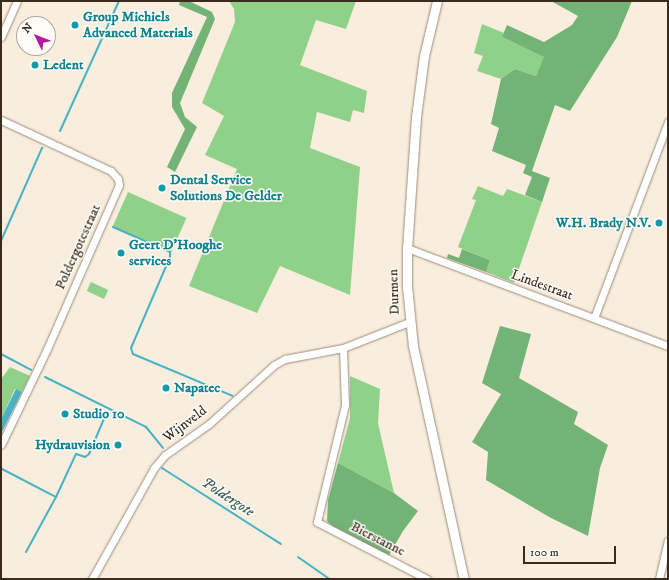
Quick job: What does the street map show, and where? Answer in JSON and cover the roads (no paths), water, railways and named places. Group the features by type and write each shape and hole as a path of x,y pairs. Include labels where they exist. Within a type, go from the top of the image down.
{"street":[{"path":"1,37 17,1"},
{"name":"Durmen","path":"437,1 424,56 420,86 407,248 409,322 464,579"},
{"name":"Poldergotestraat","path":"1,120 111,171 118,178 119,185 47,349 1,445"},
{"path":"594,318 668,122"},
{"name":"Lindestraat","path":"407,248 668,346"},
{"name":"Wijnveld","path":"92,579 154,468 166,455 209,424 274,365 285,359 343,348 409,322"},
{"name":"Bierstanne","path":"343,348 345,405 317,522 427,579"},
{"path":"659,579 668,541"}],"water":[{"path":"16,389 22,392 1,434 1,419"}],"waterway":[{"path":"60,131 119,1"},
{"path":"1,241 42,148"},
{"path":"113,227 170,252 170,257 131,348 133,354 233,396"},
{"name":"Poldergote","path":"1,354 31,370"},
{"name":"Poldergote","path":"45,377 146,427 163,448"},
{"path":"26,552 56,497 76,454 85,457 89,454 104,419"},
{"name":"Poldergote","path":"162,468 281,544"},
{"path":"2,469 56,497"},
{"name":"Poldergote","path":"298,557 329,579"}],"place":[{"name":"Group Michiels Advanced Materials","path":"75,25"},
{"name":"Ledent","path":"35,65"},
{"name":"Dental Service Solutions De Gelder","path":"162,188"},
{"name":"W.H. Brady N.V.","path":"659,223"},
{"name":"Geert D'Hooghe services","path":"121,253"},
{"name":"Napatec","path":"166,388"},
{"name":"Studio 10","path":"65,414"},
{"name":"Hydrauvision","path":"118,445"}]}
